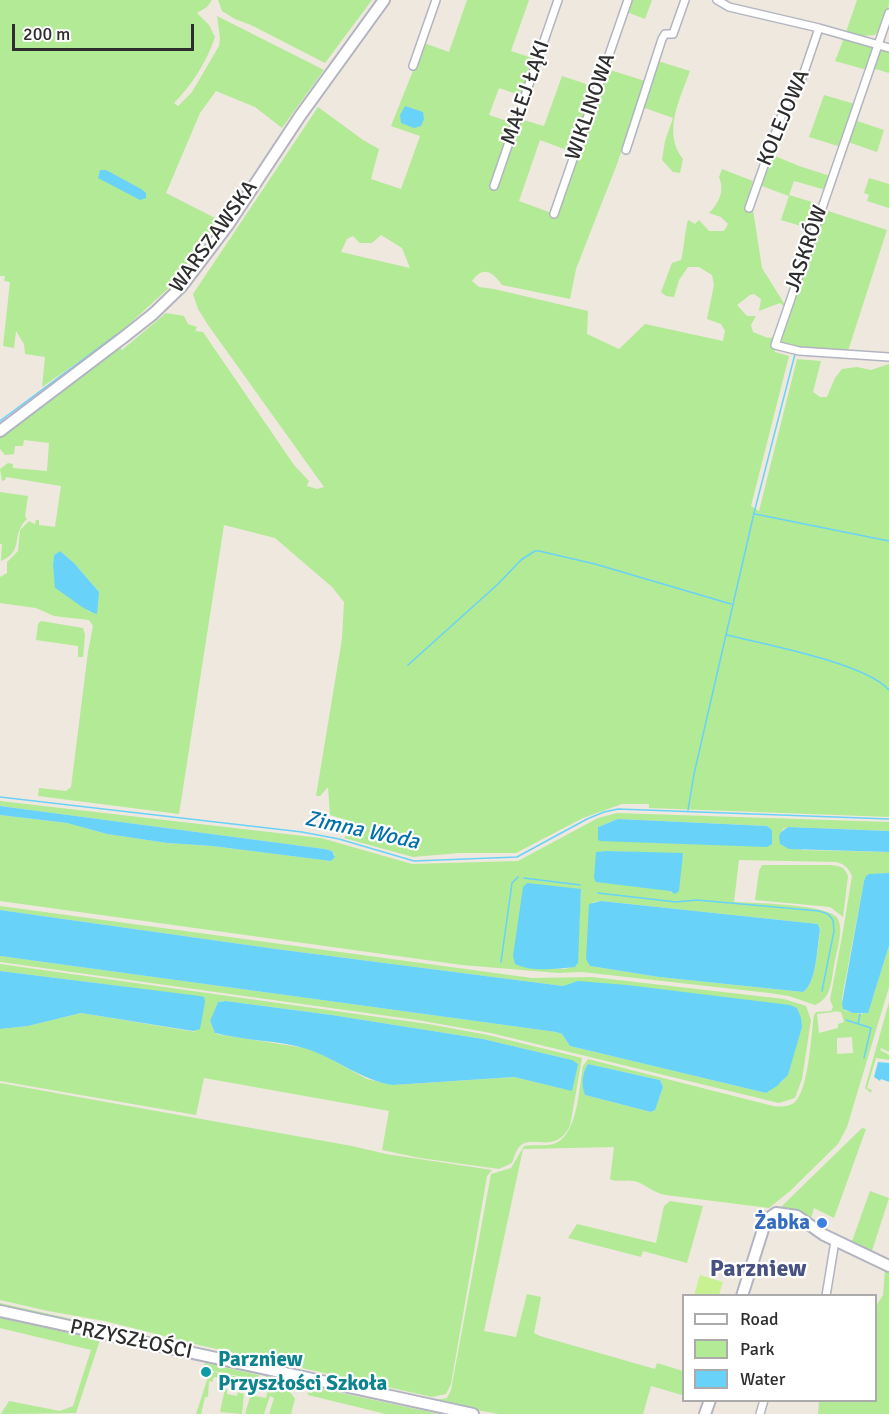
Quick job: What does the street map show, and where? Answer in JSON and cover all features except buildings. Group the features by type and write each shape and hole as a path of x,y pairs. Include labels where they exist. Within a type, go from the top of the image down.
{"street":[{"name":"WARSZAWSKA","path":"0,431 138,325 181,287 217,241 300,116 384,0"},
{"path":"413,66 436,0"},
{"name":"MAŁEJ ŁĄKI","path":"494,186 558,0"},
{"name":"WIKLINOWA","path":"554,214 628,0"},
{"path":"626,150 662,39 665,34 673,34 685,0"},
{"path":"717,0 729,7 819,28 889,48"},
{"path":"878,45 889,14"},
{"name":"KOLEJOWA","path":"748,207 785,106 799,87 819,28"},
{"name":"JASKRÓW","path":"878,45 775,345 799,351 889,357"},
{"path":"743,1294 766,1220 771,1214 779,1212 799,1217 835,1241 889,1266"},
{"path":"826,1294 835,1241"},
{"name":"PRZYSZŁOŚCI","path":"0,1311 473,1414"}],"green space":[{"path":"0,0 212,0 207,7 197,13 209,25 215,37 198,72 174,103 178,106 192,92 219,46 217,16 324,70 282,128 255,107 216,91 200,113 166,193 219,220 171,286 116,336 42,387 45,357 25,354 24,344 16,331 14,348 3,346 10,282 4,281 5,276 0,276"},
{"path":"218,0 372,0 325,63 235,19 222,11"},
{"path":"467,0 529,0 511,51 535,59 522,96 499,88 489,115 513,123 520,119 544,126 562,76 595,87 572,152 540,140 519,201 557,215 607,69 645,81 617,164 576,269 570,299 502,285 488,272 480,273 472,281 479,287 588,311 587,334 619,349 645,324 723,341 725,331 721,324 707,319 714,285 712,275 699,267 688,267 679,280 674,297 666,296 661,292 672,263 681,260 688,220 695,224 699,220 709,231 724,231 728,224 721,217 709,213 720,196 719,177 722,169 753,181 744,208 753,210 762,268 787,308 822,209 887,230 847,354 775,349 775,352 789,356 751,506 759,511 797,359 821,361 813,392 820,397 827,397 835,378 842,369 857,367 871,370 889,364 889,817 649,808 649,804 622,804 583,818 516,853 459,853 413,857 344,838 357,836 359,827 353,822 330,815 328,787 320,796 316,796 342,639 344,602 332,587 275,538 224,525 179,814 38,796 39,788 66,791 71,787 93,626 89,620 54,616 36,608 0,603 0,577 7,573 7,562 18,551 20,530 29,521 35,524 36,520 39,520 39,525 55,527 61,486 6,477 2,481 0,469 8,463 13,464 13,468 47,471 49,443 24,440 23,446 15,446 14,454 5,455 0,449 0,437 119,346 122,350 166,313 184,316 188,324 197,327 195,331 203,332 294,465 309,481 307,486 317,489 324,487 208,325 198,309 193,294 318,107 379,149 371,179 401,189 420,136 391,126 424,43 449,52","holes":["381,235 402,248 410,268 341,252 347,239 353,236 360,243 372,243","754,294 761,299 759,311 780,303 787,309 778,337 768,338 753,332 751,325 756,316 747,316 737,305","60,551 74,563 99,592 91,613 56,588 54,555"]},
{"path":"631,0 652,0 645,19 627,12"},
{"path":"857,0 889,0 885,19 875,35 861,36 846,32"},
{"path":"844,38 873,46 867,70 835,61"},
{"path":"880,48 889,51 889,73 872,68"},
{"path":"658,61 690,71 678,104 673,127 677,149 683,159 680,173 673,172 662,160 665,141 673,118 642,107"},
{"path":"824,95 855,104 841,147 809,137"},
{"path":"854,120 884,130 877,152 848,142"},
{"path":"770,154 830,176 825,184 826,190 794,181 789,195 819,204 811,229 781,220 789,196 759,185"},
{"path":"869,178 889,184 889,208 867,201 869,195 864,193"},
{"path":"0,492 28,496 25,516 27,519 19,531 15,548 8,557 1,561 2,544 0,544"},
{"path":"41,621 83,628 85,635 83,657 78,657 78,646 36,640 38,624"},
{"path":"0,801 321,838 412,864 518,861 598,818 617,813 889,822 889,831 788,827 783,829 779,836 803,850 889,852 889,873 869,875 864,881 842,998 845,1011 862,1014 873,997 889,946 889,987 847,1127 838,1144 790,1191 769,1208 666,1195 634,1181 610,1179 614,1147 523,1149 484,1331 516,1337 527,1294 541,1297 534,1333 655,1369 657,1363 682,1371 682,1395 651,1386 643,1414 499,1414 0,1308 0,1303 435,1400 447,1398 451,1390 491,1174 511,1168 524,1146 552,1144 563,1138 573,1120 583,1066 588,1059 773,1106 790,1105 800,1095 806,1074 814,1015 816,1012 831,1011 833,1007 830,1000 852,876 844,865 836,862 739,860 734,902 807,907 832,914 838,919 840,936 830,988 825,998 815,1005 789,996 769,993 582,972 558,973 462,965 0,901 0,815 67,823 107,834 167,843 212,846 331,861 335,855 332,851 0,806","holes":["618,819 767,826 772,830 772,844 598,827","607,851 683,854 672,893","581,889 577,965 565,969 523,967","593,902 818,924 820,930 814,973 803,992 659,977 590,966","832,1011 841,1012 844,1022 838,1024 838,1028 819,1033 817,1014 834,1012","852,1037 853,1053 837,1054 837,1038","588,1064 660,1080 663,1087 654,1111 585,1095 583,1083"]},
{"path":"762,865 842,867 848,876 843,917 830,907 755,900"},
{"path":"0,906 532,978 592,977 784,999 806,1006 811,1020 802,1079 795,1098 779,1103 491,1033 417,1020 0,962 0,956 556,1032 562,1034 570,1046 766,1093 783,1081 802,1027 573,983 563,986 276,949 0,910"},
{"path":"0,964 428,1024 488,1035 582,1058 570,1126 558,1140 531,1142 520,1146 512,1163 499,1169 420,1158 382,1150 389,1111 204,1078 196,1115 0,1081 0,1029 28,1026 81,1013 196,1032 127,987 0,971","holes":["226,1001 483,1039 572,1060 565,1089 514,1077 393,1085 367,1079 305,1048 216,1034 210,1022 218,1002"]},
{"path":"889,1002 889,1052 881,1048 880,1050 889,1055 889,1060 876,1058 867,1088 872,1090 871,1093 865,1088"},
{"path":"0,1083 386,1154 492,1170 487,1176 451,1384 446,1394 432,1397 203,1346 105,1321 0,1300"},
{"path":"862,1128 866,1129 834,1218 814,1208 810,1222 783,1209 782,1206"},
{"path":"870,1191 889,1198 871,1254 851,1244"},
{"path":"670,1201 703,1206 687,1263 643,1251 641,1257 568,1238 577,1224 656,1243 664,1206"},
{"path":"885,1269 889,1271 889,1414 818,1414 819,1402 877,1402 877,1304 883,1295"},
{"path":"700,1275 723,1282 719,1294 694,1294"},
{"path":"0,1318 100,1340 76,1413 1,1414 9,1401 60,1411 73,1406 91,1350 0,1328"},
{"path":"205,1363 259,1375 258,1380 203,1369"},
{"path":"210,1371 257,1381 256,1386 245,1384 244,1388 239,1387 240,1383 229,1380 228,1385 224,1384 224,1379 214,1377 212,1382 209,1381 208,1397 205,1397 201,1414 196,1414"},
{"path":"265,1376 296,1383 299,1390 288,1389 295,1399 291,1414 269,1414 274,1398 270,1396 264,1414 245,1414 250,1397 266,1398 268,1390 264,1389"},
{"path":"318,1388 439,1414 386,1414 308,1395 308,1392 312,1393"},
{"path":"225,1389 227,1394 237,1396 238,1392 244,1394 242,1414 220,1412"}],"water":[{"path":"405,106 423,112 424,119 421,126 414,128 401,123 400,115"},
{"path":"100,170 106,170 141,189 146,193 146,198 140,200 98,178"},
{"path":"60,551 74,563 99,592 97,614 82,607 55,588 54,555"},
{"path":"0,806 325,849 332,851 335,857 331,861 107,834 67,823 0,815"},
{"path":"618,819 767,826 772,830 772,844 767,847 598,840 598,827"},
{"path":"788,827 889,831 889,852 789,849 780,844 779,836"},
{"path":"596,852 683,853 679,891 675,894 670,891 596,882 594,878"},
{"path":"889,873 889,946 868,1013 853,1013 843,1009 842,1003 864,881 869,874"},
{"path":"527,883 581,889 578,963 575,967 536,969 515,964 513,956 523,887"},
{"path":"601,901 818,924 820,930 814,973 808,987 803,992 659,977 590,966 586,959 589,904"},
{"path":"0,910 563,986 578,981 627,985 790,1005 797,1008 802,1027 788,1075 766,1093 570,1046 562,1034 556,1032 0,956"},
{"path":"0,971 204,997 200,1029 193,1031 81,1013 28,1026 0,1029"},
{"path":"226,1001 483,1039 572,1060 578,1064 572,1091 514,1077 393,1085 370,1079 307,1049 215,1033 210,1021 218,1002"},
{"path":"878,1062 889,1063 889,1082 881,1079 880,1081 874,1077"},
{"path":"588,1064 660,1080 663,1087 655,1110 651,1112 585,1095 583,1079"}],"waterway":[{"path":"0,421 116,335"},
{"path":"688,810 694,774 754,513 795,354"},
{"path":"755,514 889,541"},
{"path":"408,665 498,584 521,560 535,551 595,564 731,604"},
{"path":"727,635 837,663 877,680 889,690"},
{"name":"Zimna Woda","path":"0,797 302,832 339,839 414,861 517,857 587,819 618,809 889,819"},
{"path":"501,962 512,883 518,877"},
{"path":"524,878 580,885"},
{"path":"598,893 676,902 697,900 819,911 828,914 833,920 834,931 822,991"},
{"path":"858,1024 860,1014"},
{"path":"846,1020 871,1028 864,1058"}],"place":[{"name":"Żabka","path":"822,1223"},
{"name":"Parzniew Przyszłości Szkoła","path":"206,1372"}],"district":[{"name":"Parzniew","path":"758,1270"}]}
